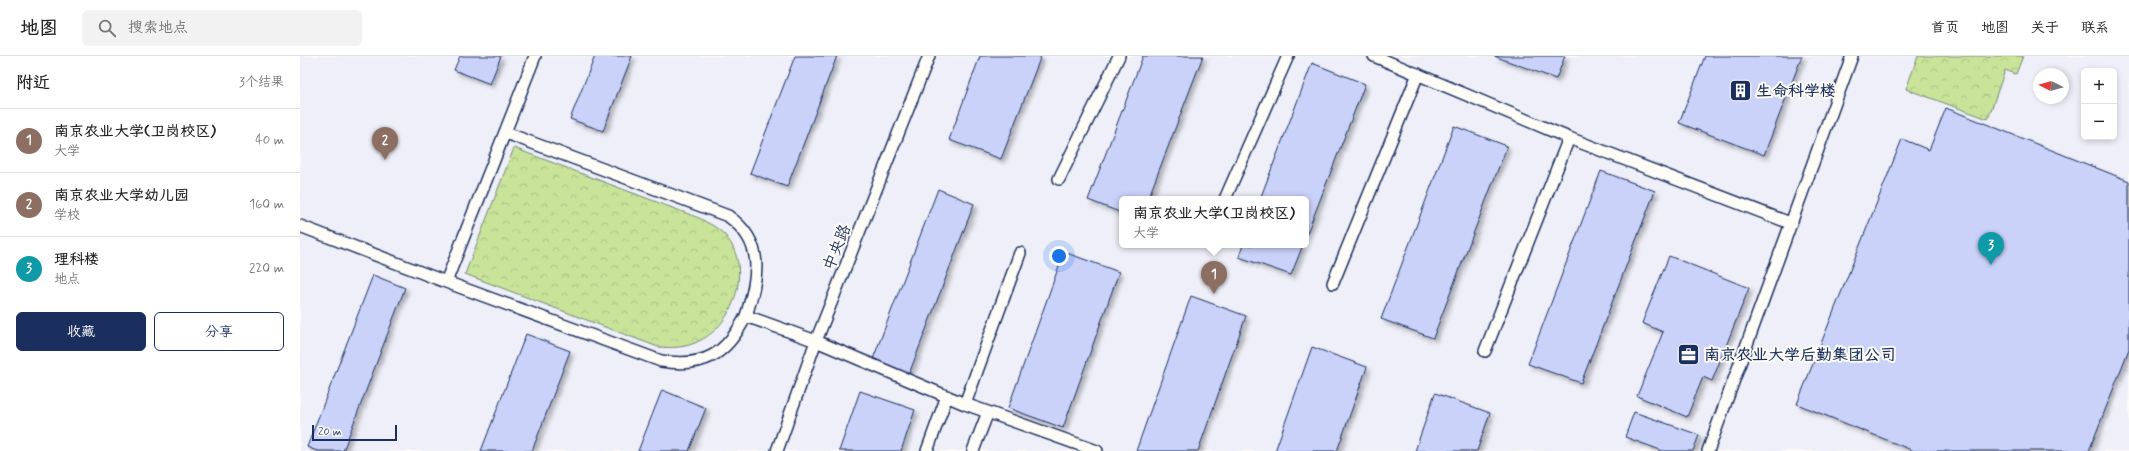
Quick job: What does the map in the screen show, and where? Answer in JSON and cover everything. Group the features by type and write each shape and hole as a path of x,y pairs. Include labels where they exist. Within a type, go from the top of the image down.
{"lane":[{"path":"446,282 506,133 535,56"},
{"name":"中央路","path":"777,451 816,341 929,56"},
{"path":"1059,179 1119,56"},
{"path":"1226,196 1288,56"},
{"path":"1374,56 1569,138 1790,223"},
{"path":"1708,451 1852,56"},
{"path":"1333,283 1418,74"},
{"path":"300,226 446,282 661,361 685,364 700,361 721,351 738,330 746,316 756,280 753,248 741,225 728,216 506,133"},
{"path":"1485,351 1569,138"},
{"path":"965,404 1020,253"},
{"path":"746,316 816,341 965,404 1097,451"},
{"path":"927,451 947,396"},
{"path":"973,451 988,412"}],"shaded area":[{"path":"300,56 2129,56 2129,451 300,451"}],"green space":[{"path":"1918,56 2023,56 2016,74 2005,70 1988,119 1906,89"},
{"path":"514,148 699,218 724,234 733,247 738,261 739,277 731,308 723,321 712,333 689,345 679,347 658,347 465,274"}],"building":[{"path":"460,56 501,56 490,84 454,70"},
{"path":"595,56 632,56 603,131 570,119"},
{"path":"795,56 837,56 787,187 750,173"},
{"path":"980,56 1041,56 1001,159 949,140"},
{"path":"1143,56 1203,56 1149,196 1119,196 1119,212 1088,200"},
{"path":"1494,56 1565,56 1556,79"},
{"name":"生命科学楼","path":"1705,56 1802,56 1764,155 1679,123"},
{"path":"1312,63 1365,84 1309,228 1309,196 1261,196"},
{"path":"1946,108 2129,181 2129,349 2089,451 1914,451 1797,404 1902,139 1929,150"},
{"path":"1454,126 1507,146 1433,338 1381,319"},
{"path":"1601,171 1655,191 1581,383 1528,364"},
{"path":"938,189 974,204 909,374 873,359"},
{"path":"1242,248 1302,248 1291,275 1239,257"},
{"path":"1064,252 1119,272 1063,428 1008,408"},
{"name":"南京农业大学后勤集团公司","path":"1669,256 1749,288 1712,381 1703,377 1687,417 1637,396 1663,332 1642,323"},
{"path":"373,275 405,288 343,451 317,451 307,447"},
{"path":"1191,296 1246,316 1198,451 1136,451"},
{"path":"526,334 570,351 532,451 481,451"},
{"path":"1312,347 1367,367 1337,451 1275,451"},
{"path":"662,390 706,408 689,451 638,451"},
{"path":"860,391 915,410 901,451 839,451"},
{"path":"1435,393 1490,413 1477,451 1415,451"},
{"path":"1634,412 1699,435 1693,451 1663,451 1625,437"}],"place":[{"name":"生命科学楼","path":"1740,90"},
{"name":"南京农业大学幼儿园","path":"385,160"},
{"name":"理科楼","path":"1991,265"},
{"name":"南京农业大学(卫岗校区)","path":"1214,294"},
{"name":"南京农业大学后勤集团公司","path":"1688,354"}]}
